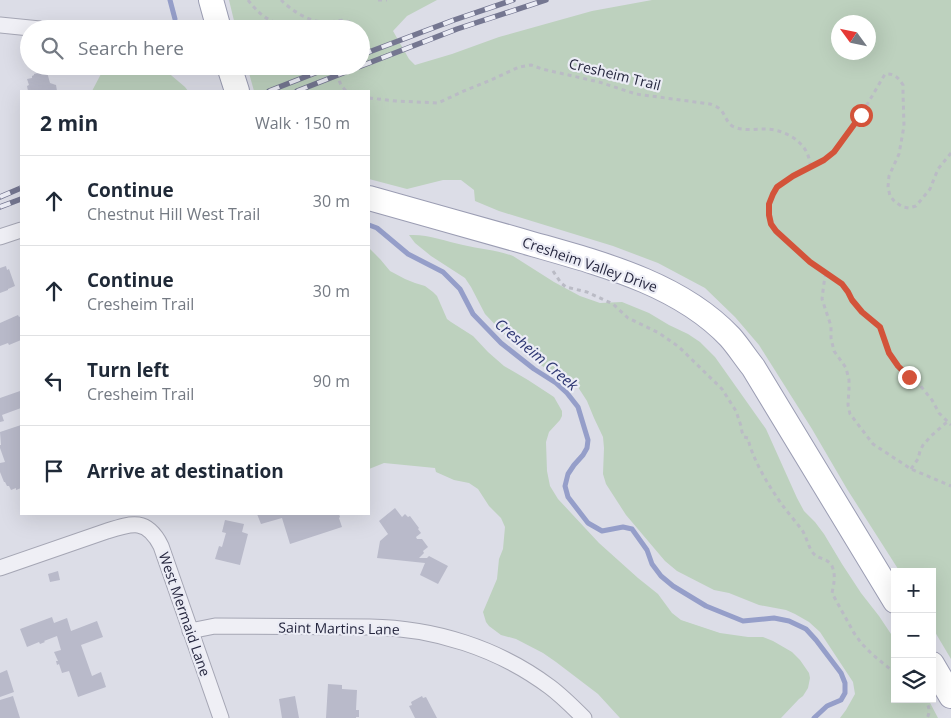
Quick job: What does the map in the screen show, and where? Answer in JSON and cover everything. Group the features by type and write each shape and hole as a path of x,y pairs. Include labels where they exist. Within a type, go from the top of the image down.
{"main road":[{"path":"211,0 217,20"},
{"path":"232,75 237,90"},
{"name":"Cresheim Valley Drive","path":"370,198 556,251 626,273 670,292 702,312 730,337 752,367 891,594"},
{"path":"936,671 951,696"}],"street":[{"path":"0,25 20,27"},
{"path":"0,237 20,230"},
{"path":"0,568 107,530 147,521"},
{"name":"West Mermaid Lane","path":"147,521 161,546 221,718"},
{"name":"Saint Martins Lane","path":"190,631 215,626 370,627 429,633 471,645 512,663 550,687 584,718"}],"path":[{"path":"248,0 261,15 269,20"},
{"path":"281,0 287,6 311,20"},
{"path":"378,0 388,0"},
{"name":"Cresheim Trail","path":"370,98 438,103 519,67 531,65 599,82 636,94 710,104 720,109 726,121 732,126 740,129 768,129 794,138 802,144 808,155 810,168"},
{"path":"951,153 938,169 930,189 916,206 903,207 895,202 890,196 888,187 904,126 902,93 904,85 891,73 885,74 861,115 838,148 824,160 793,176 777,187 769,204 771,224 776,231 810,262 842,284 862,312 880,327 889,353 898,366 920,384 939,413 951,425"},
{"path":"337,75 345,90"},
{"path":"556,251 552,270 566,287 600,297 613,304 628,318 670,340 722,388 736,411 742,432 744,437 748,438 755,460 782,505 803,532 813,553 818,557 823,557 832,566 835,584 832,593 854,632 862,644 891,670"},
{"path":"826,274 822,299 831,326 834,350 846,368 849,380 848,405 850,414 873,444 911,469 951,486"},
{"path":"911,469 918,459 923,445 947,422"},
{"path":"926,703 929,709 927,718"}],"green space":[{"path":"229,0 437,0 407,16 393,31 409,59 415,65 499,37 592,11 652,0 951,0 951,659 936,634 936,568 897,568 759,345 735,317 705,288 658,263 613,246 499,211 475,201 474,190 461,180 443,180 407,189 370,179 370,90 254,90 250,75 370,75 370,20 234,20"},
{"path":"100,75 171,75 187,90 93,90"},
{"path":"409,235 430,237 513,256 580,296 600,303 622,302 649,313 700,342 715,357 766,429 804,511 824,534 861,593 891,634 891,703 930,703 938,718 840,718 855,694 853,682 820,632 809,622 786,610 759,605 729,593 714,590 677,571 665,561 626,515 606,484 603,474 603,437 587,401 576,384 572,380 552,372 539,364 505,335 485,314 465,278 415,243"},
{"path":"370,249 390,271 425,286 433,292 437,296 447,319 473,336 504,366 554,397 562,411 562,416 549,432 546,442 547,471 550,486 558,499 599,543 658,594 672,613 681,620 720,633 763,637 792,652 809,673 808,688 803,696 781,718 620,718 598,694 556,662 516,639 501,635 486,622 483,612 497,579 505,527 501,518 489,506 478,489 469,483 454,480 436,472 435,468 384,463 370,469"}],"building":[{"path":"48,75 50,83 56,85 57,90 28,90 27,86 29,85 27,79 32,78 32,76"},
{"path":"6,266 7,270 9,269 15,286 0,293 0,268"},
{"path":"18,315 20,316 20,340 0,346 0,323"},
{"path":"20,391 20,408 2,415 4,421 0,422 0,398"},
{"path":"20,425 20,488 16,490 16,488 11,490 7,486 0,472 0,463 5,462 0,448 0,432"},
{"path":"395,508 402,517 405,514 408,517 410,516 419,528 421,533 416,537 417,539 422,539 428,547 419,558 427,558 429,556 448,566 438,584 420,575 425,563 377,558 380,541 388,534 379,521"},
{"path":"257,515 339,515 342,527 290,544 282,518 261,524"},
{"path":"225,520 244,524 242,532 248,534 240,565 215,559 219,546 222,547 226,533 222,532"},
{"path":"58,571 60,580 50,582 48,574"},
{"path":"52,617 54,623 67,618 71,631 97,621 103,637 81,645 92,676 101,672 106,687 78,697 69,671 62,673 59,664 57,665 56,661 58,661 54,652 61,650 57,636 40,644 39,642 27,647 20,629"},
{"path":"7,670 14,692 0,697 0,673"},
{"path":"328,684 342,685 342,689 357,690 356,710 359,710 359,717 326,718"},
{"path":"13,696 20,718 0,718 0,700"},
{"path":"295,696 299,718 282,718 279,699"},
{"path":"422,696 423,698 426,697 437,718 415,718 409,706 412,705 411,702"}],"waterway":[{"name":"Cresheim Creek","path":"170,0 175,19"},
{"name":"Cresheim Creek","path":"370,225 377,228 408,254 443,272 460,289 473,314 501,343 534,369 556,383 578,407 588,440 587,448 568,474 565,486 568,497 588,523 602,531 623,527 632,529 647,550 652,564 661,576 673,586 706,606 743,621 774,618 789,621 806,629 816,640 841,673 845,683 845,693 841,700 827,706 814,718"}],"railway":[{"path":"370,52 513,0"},
{"path":"370,63 457,29 546,0"},
{"path":"272,90 310,75"},
{"path":"300,90 338,75"},
{"path":"0,197 20,188"},
{"path":"0,207 20,199"}],"route":[{"path":"861,115 834,152 824,160 793,176 777,187 769,204 769,215 771,224 776,231 810,262 842,284 862,312 880,327 889,353 909,377"}]}
